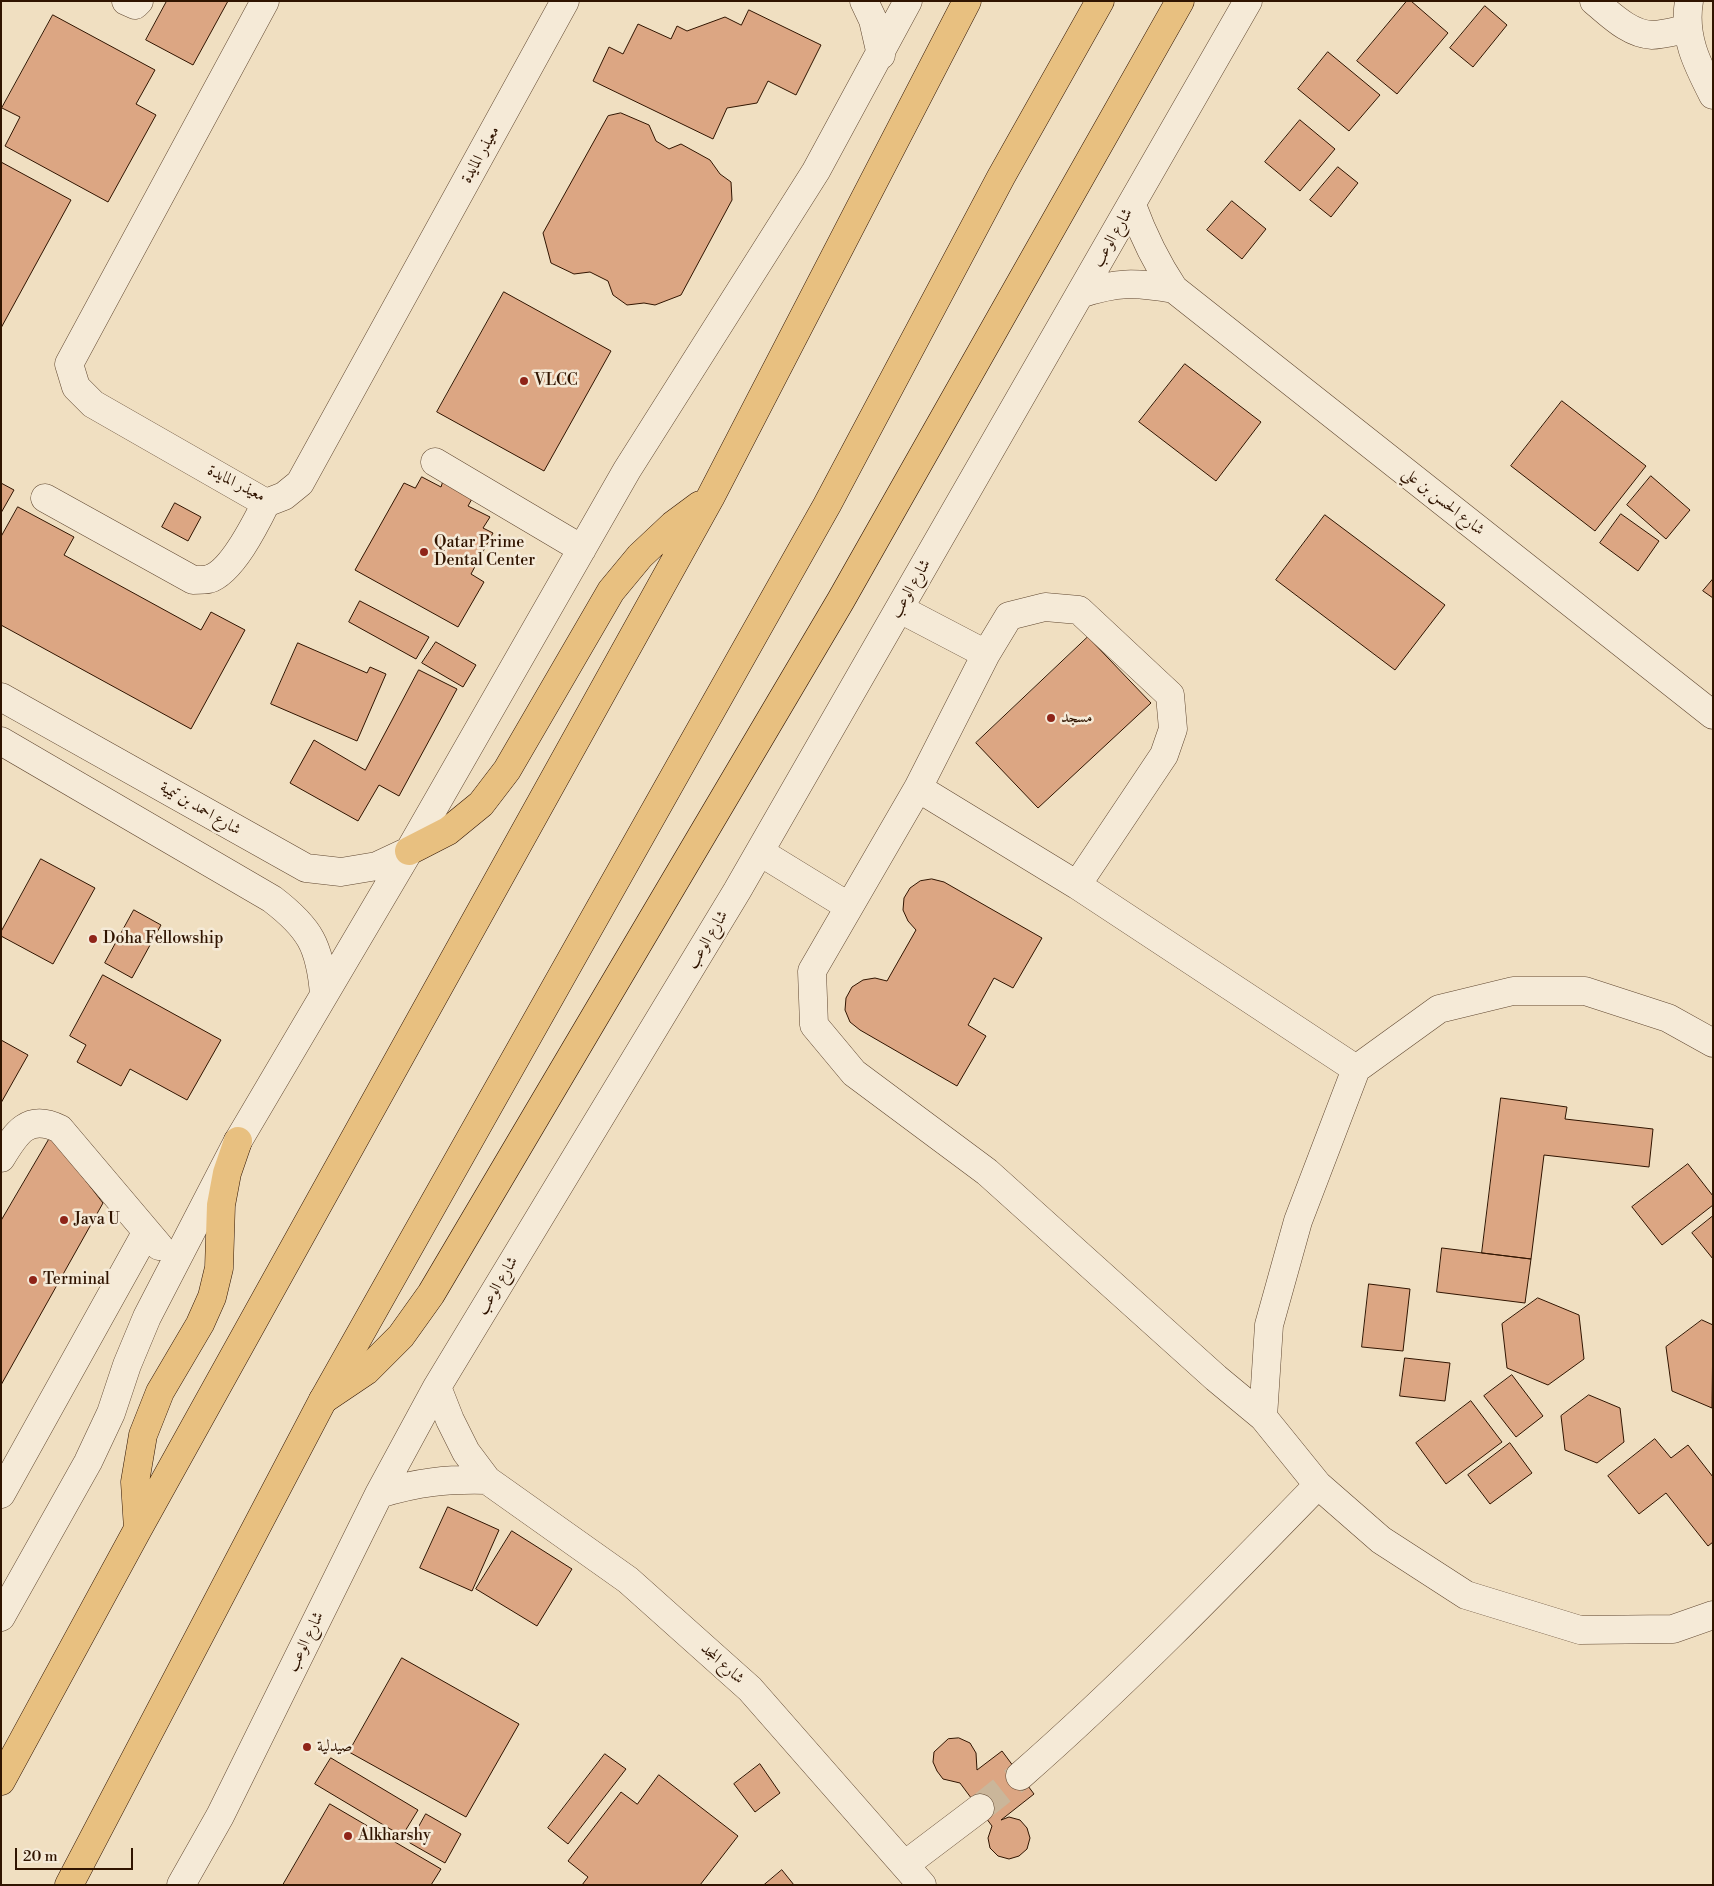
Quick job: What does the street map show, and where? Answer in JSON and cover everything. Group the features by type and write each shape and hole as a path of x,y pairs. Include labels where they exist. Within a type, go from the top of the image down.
{"main road":[{"path":"1,1781 138,1528 710,498 967,1"},
{"path":"69,1885 323,1400 827,505 1001,177 1100,1"},
{"path":"323,1400 366,1372 401,1336 431,1294 841,600 1180,1"},
{"path":"409,851 448,831 481,804 507,770 611,590 640,556 673,526 710,498"},
{"path":"138,1528 135,1482 143,1435 160,1392 200,1324 212,1297 219,1268 221,1205 227,1173 238,1141"}],"street":[{"path":"126,1 135,4 139,1"},
{"name":"معيذر المايدة","path":"265,1 69,364 76,387 93,404 266,503 284,496 300,483 565,1"},
{"path":"864,1 873,20 881,55"},
{"path":"1,1617 88,1462 111,1413 126,1364 147,1317 174,1261 238,1141 409,851 627,470 816,171 881,55 908,1"},
{"name":"شارع الوعب","path":"181,1885 220,1816 379,1494 437,1387 760,852 1248,1"},
{"path":"1594,1 1619,21 1639,32 1652,35 1687,29"},
{"path":"1688,1 1687,29 1698,67 1711,86"},
{"name":"شارع الحسن بن علي","path":"1132,205 1157,263 1174,289 1713,715"},
{"name":"شارع الحسن بن علي","path":"1080,294 1111,284 1142,283 1174,289"},
{"path":"435,462 582,549"},
{"path":"45,498 193,580 210,579 229,564 250,534 266,503"},
{"path":"1077,885 1164,755 1173,729 1170,695 1079,610 1045,607 1009,616 986,654 918,788 812,971 814,1025 854,1072 988,1172 1216,1378 1263,1417 1318,1485 1381,1540 1466,1595 1580,1630 1672,1629 1713,1615"},
{"path":"900,609 986,654"},
{"name":"شارع احمد بن تيمية","path":"1,697 306,868 341,872 377,866 409,851"},
{"path":"1,741 272,899 296,918 313,940 322,966 324,994"},
{"path":"918,788 1077,885 1356,1069"},
{"path":"760,852 848,906"},
{"path":"1263,1417 1269,1325 1298,1221 1356,1069 1439,1009 1513,990 1585,991 1668,1018 1713,1043"},
{"path":"1,1158 13,1137 23,1128 35,1123 48,1123 60,1128 146,1232 174,1261"},
{"path":"1,1494 146,1232"},
{"name":"شارع المجد","path":"437,1387 450,1420 466,1452 487,1480 628,1580 750,1689 914,1874"},
{"path":"379,1494 414,1483 450,1479 487,1480"},
{"path":"1020,1776 1073,1730 1173,1635 1318,1485"},
{"path":"914,1874 980,1808"}],"building":[{"path":"167,1 228,1 193,65 146,40"},
{"path":"1407,1 1411,1 1448,33 1397,94 1357,61"},
{"path":"1485,6 1507,25 1473,67 1450,48"},
{"path":"749,10 821,45 796,95 768,81 757,103 727,108 713,139 593,81 609,47 623,54 638,24 671,39 677,26 687,31 725,17 741,25"},
{"path":"53,15 155,70 136,104 156,115 108,202 5,146 20,117 2,108"},
{"path":"1328,52 1380,95 1349,131 1298,89"},
{"path":"621,113 649,125 656,141 669,149 681,144 710,160 720,174 731,182 732,200 681,295 655,305 644,303 627,305 613,295 608,281 590,272 574,274 551,263 543,233 608,116"},
{"path":"1300,120 1335,149 1300,191 1265,162"},
{"path":"1,162 71,200 1,328"},
{"path":"1338,167 1358,183 1331,217 1310,200"},
{"path":"1232,201 1266,229 1242,259 1207,230"},
{"name":"VLCC","path":"504,292 611,351 544,471 437,412"},
{"path":"1185,364 1261,422 1216,481 1139,422"},
{"path":"1562,401 1646,466 1595,531 1511,466"},
{"path":"1651,476 1690,510 1666,539 1627,505"},
{"name":"Qatar Prime Dental Center","path":"422,477 441,487 443,481 473,497 468,506 490,517 483,528 493,533 471,574 484,582 458,627 355,570 404,483 415,488"},
{"path":"1,483 14,490 1,513"},
{"path":"175,503 201,517 188,541 162,527"},
{"path":"18,507 74,537 64,555 201,630 211,612 245,630 191,729 1,625 1,537"},
{"path":"1621,514 1659,541 1638,571 1600,543"},
{"path":"1325,515 1445,605 1395,670 1276,580"},
{"path":"1713,579 1713,598 1703,591"},
{"path":"360,601 429,637 416,659 349,622"},
{"path":"1088,637 1151,703 1038,808 976,743"},
{"path":"436,642 476,665 463,687 422,663"},
{"path":"298,643 367,673 370,667 386,674 357,741 271,704"},
{"path":"419,670 457,689 399,796 379,785 358,821 290,783 314,740 365,770"},
{"path":"41,859 95,888 53,964 1,936 1,932"},
{"path":"932,879 944,882 1042,938 1013,988 994,978 968,1025 986,1036 957,1086 860,1030 850,1022 845,1010 846,998 852,987 863,980 875,978 887,981 916,930 908,921 903,910 904,898 910,888 920,881"},
{"path":"134,910 161,925 132,978 105,963"},
{"path":"103,975 221,1040 187,1100 130,1069 121,1086 77,1062 86,1045 70,1036"},
{"path":"1,1040 28,1055 1,1103"},
{"path":"1501,1098 1567,1107 1565,1119 1653,1129 1649,1167 1544,1155 1531,1259 1482,1253"},
{"path":"51,1136 103,1203 1,1385 1,1221"},
{"path":"1688,1164 1713,1196 1713,1205 1662,1245 1632,1207"},
{"path":"1713,1216 1713,1259 1692,1233"},
{"path":"1442,1248 1531,1259 1525,1303 1437,1292"},
{"path":"1369,1284 1410,1289 1403,1351 1362,1347"},
{"path":"1538,1298 1579,1315 1584,1359 1548,1385 1507,1368 1502,1324"},
{"path":"1702,1320 1713,1325 1712,1408 1672,1391 1666,1347"},
{"path":"1405,1358 1450,1363 1445,1401 1400,1396"},
{"path":"1512,1375 1543,1416 1516,1437 1484,1396"},
{"path":"1589,1395 1620,1408 1624,1442 1597,1463 1565,1450 1561,1416"},
{"path":"1471,1401 1502,1442 1446,1484 1416,1443"},
{"path":"1655,1439 1671,1458 1688,1445 1713,1477 1713,1542 1708,1546 1666,1493 1639,1514 1608,1476"},
{"path":"1510,1443 1532,1473 1490,1504 1468,1475"},
{"path":"448,1507 499,1530 472,1591 420,1568"},
{"path":"512,1531 572,1569 537,1626 476,1589"},
{"path":"402,1658 519,1724 466,1817 349,1752"},
{"path":"959,1738 970,1743 976,1753 977,1770 1002,1751 1034,1794 1001,1820 1009,1817 1020,1820 1027,1828 1030,1838 1027,1849 1019,1856 1009,1859 998,1856 990,1848 988,1838 992,1826 960,1783 943,1779 937,1771 933,1762 934,1752 948,1739"},
{"path":"605,1754 626,1769 568,1844 548,1828"},
{"path":"331,1758 418,1810 402,1836 315,1784"},
{"path":"760,1764 780,1793 755,1812 734,1784"},
{"path":"659,1775 738,1836 700,1885 582,1885 588,1877 568,1861 621,1792 637,1804"},
{"name":"Alkharshy","path":"330,1804 441,1869 431,1885 283,1885"},
{"path":"426,1814 461,1834 445,1863 410,1843"},
{"path":"782,1870 794,1885 764,1885"}],"tunnel":[{"path":"980,1808 1020,1776"}],"place":[{"name":"VLCC","path":"524,381"},
{"name":"Qatar Prime Dental Center","path":"424,552"},
{"name":"مسجد","path":"1051,718"},
{"name":"Doha Fellowship","path":"93,939"},
{"name":"Java U","path":"64,1220"},
{"name":"Terminal","path":"33,1280"},
{"name":"صيدلية","path":"307,1747"},
{"name":"Alkharshy","path":"348,1836"}]}
